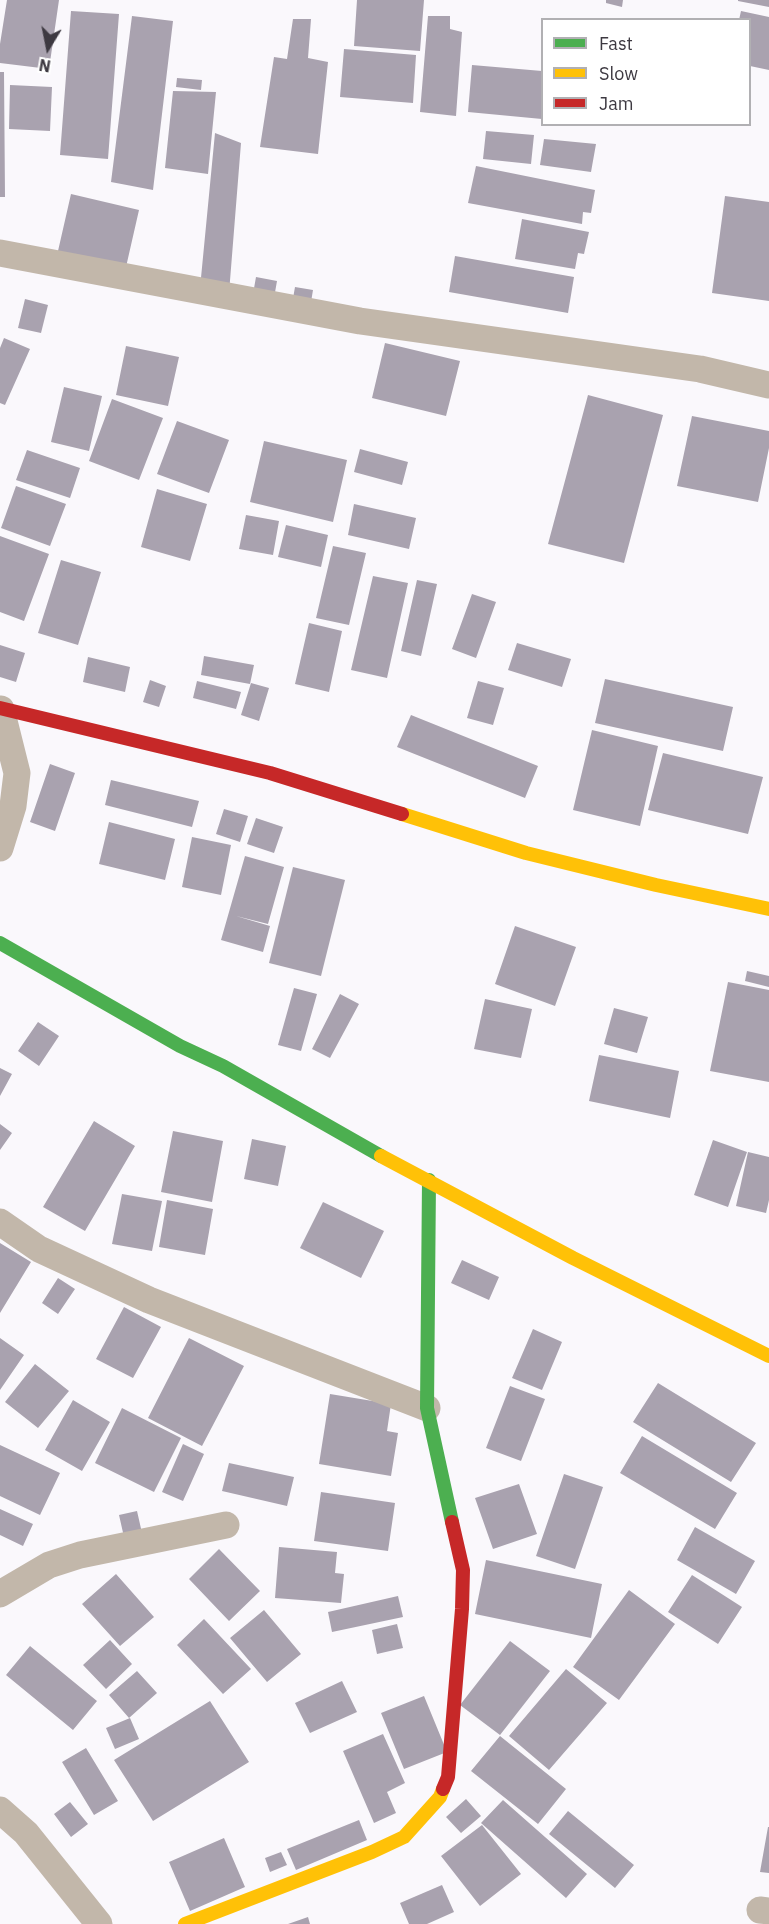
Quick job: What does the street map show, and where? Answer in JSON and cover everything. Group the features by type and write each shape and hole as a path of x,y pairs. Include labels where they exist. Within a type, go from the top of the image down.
{"street":[{"path":"0,253 360,321 700,369 769,385"},
{"path":"0,848 12,806 16,773 1,708 270,772 526,853 656,885 769,909"},
{"path":"6,952 180,1046 223,1066 351,1140 573,1258 769,1356"},
{"path":"185,1924 361,1857 404,1838 440,1797 448,1777 452,1748 463,1570 427,1408 429,1180"},
{"path":"0,1222 39,1249 149,1300 427,1408"},
{"path":"0,1594 49,1565 70,1558 226,1525"},
{"path":"0,1810 26,1833 99,1924"}],"building":[{"path":"7,0 59,0 49,69 0,63 0,44"},
{"path":"357,0 424,0 420,51 354,46"},
{"path":"606,0 623,0 622,7 606,3"},
{"path":"769,0 769,7 738,1"},
{"path":"71,11 119,14 108,159 60,155"},
{"path":"741,11 769,17 769,70 751,66 751,18 739,18"},
{"path":"132,16 173,21 153,190 111,182"},
{"path":"428,16 450,16 450,29 462,32 456,116 420,112"},
{"path":"293,19 311,19 308,58 328,62 318,154 260,147 274,57 287,59"},
{"path":"344,49 416,55 413,103 340,97"},
{"path":"472,65 541,71 541,119 468,112"},
{"path":"0,72 4,72 5,197 0,197"},
{"path":"177,78 202,80 201,90 176,87"},
{"path":"10,85 52,87 50,131 9,129"},
{"path":"173,91 216,92 208,174 165,168"},
{"path":"486,131 534,135 531,164 483,159"},
{"path":"215,133 241,143 229,293 200,288"},
{"path":"544,139 596,144 591,172 540,165"},
{"path":"476,166 595,190 591,213 583,212 582,224 468,203"},
{"path":"71,194 139,210 126,267 58,251"},
{"path":"725,196 769,202 769,301 712,293"},
{"path":"522,219 589,232 584,254 578,253 575,269 515,259"},
{"path":"455,256 574,277 568,313 449,292"},
{"path":"256,277 277,281 274,298 253,294"},
{"path":"295,287 313,290 310,308 292,304"},
{"path":"25,299 48,305 41,333 18,328"},
{"path":"4,338 30,349 5,405 0,403 0,348"},
{"path":"385,343 460,361 446,416 372,398"},
{"path":"126,346 179,357 168,406 116,395"},
{"path":"64,387 102,396 89,451 51,442"},
{"path":"588,395 663,415 624,563 548,544"},
{"path":"112,399 163,418 139,480 89,461"},
{"path":"692,416 769,431 769,448 758,502 677,486"},
{"path":"177,421 229,440 209,493 157,474"},
{"path":"264,441 347,460 333,522 250,502"},
{"path":"360,449 408,462 402,485 354,472"},
{"path":"27,450 80,468 70,498 16,480"},
{"path":"16,486 66,504 50,546 1,528"},
{"path":"157,489 207,504 190,561 141,547"},
{"path":"354,504 416,518 409,549 348,535"},
{"path":"246,515 279,521 273,555 239,549"},
{"path":"286,525 328,535 321,567 278,557"},
{"path":"0,536 49,554 24,621 0,612"},
{"path":"333,546 366,553 349,625 316,618"},
{"path":"61,560 101,572 78,645 38,633"},
{"path":"373,576 408,583 387,678 351,670"},
{"path":"417,580 437,584 421,656 401,651"},
{"path":"472,594 496,602 476,658 452,649"},
{"path":"309,623 342,631 329,692 295,684"},
{"path":"517,643 571,659 562,687 508,670"},
{"path":"0,645 25,653 16,682 0,677"},
{"path":"204,656 254,665 250,684 201,675"},
{"path":"88,657 130,667 125,692 83,682"},
{"path":"605,679 733,707 723,751 595,723"},
{"path":"150,680 166,686 159,707 143,702"},
{"path":"197,681 241,692 236,709 193,698"},
{"path":"478,681 504,688 493,725 467,718"},
{"path":"251,683 269,688 259,721 241,715"},
{"path":"411,715 538,766 525,798 397,747"},
{"path":"592,730 658,746 640,826 573,810"},
{"path":"663,753 763,777 748,834 648,810"},
{"path":"50,764 75,773 55,831 30,822"},
{"path":"111,780 199,801 192,827 105,805"},
{"path":"224,809 248,816 240,842 216,834"},
{"path":"256,818 283,827 274,853 247,844"},
{"path":"109,822 175,839 165,880 99,864"},
{"path":"192,837 231,845 221,895 182,887"},
{"path":"245,856 284,867 268,924 236,916 270,926 263,952 221,940"},
{"path":"293,867 345,880 321,976 269,963"},
{"path":"515,926 576,947 555,1006 495,984"},
{"path":"747,971 769,976 769,987 745,981"},
{"path":"728,982 769,990 769,1082 710,1071"},
{"path":"294,988 317,994 301,1051 278,1045"},
{"path":"340,994 359,1004 330,1058 312,1049"},
{"path":"485,999 532,1009 521,1058 474,1049"},
{"path":"614,1008 648,1017 637,1053 604,1044"},
{"path":"38,1022 59,1036 39,1066 18,1051"},
{"path":"599,1055 679,1071 670,1118 589,1101"},
{"path":"0,1068 12,1074 0,1096"},
{"path":"94,1121 135,1146 85,1231 43,1207"},
{"path":"0,1124 12,1133 0,1150"},
{"path":"173,1131 223,1141 212,1202 161,1192"},
{"path":"252,1139 286,1146 278,1186 244,1179"},
{"path":"713,1140 747,1152 728,1207 694,1195"},
{"path":"748,1152 769,1157 769,1200 766,1213 736,1206"},
{"path":"122,1194 162,1201 152,1251 112,1244"},
{"path":"167,1200 213,1209 205,1255 159,1247"},
{"path":"323,1202 384,1231 361,1278 300,1248"},
{"path":"0,1243 31,1262 0,1313"},
{"path":"462,1260 499,1277 489,1300 451,1283"},
{"path":"58,1278 75,1289 58,1314 42,1303"},
{"path":"124,1307 161,1327 133,1378 96,1359"},
{"path":"533,1329 562,1342 542,1390 512,1378"},
{"path":"0,1338 24,1355 0,1390"},
{"path":"189,1338 244,1366 202,1446 148,1418"},
{"path":"35,1364 69,1391 38,1428 5,1402"},
{"path":"658,1383 756,1443 731,1482 633,1422"},
{"path":"510,1386 545,1399 521,1461 486,1448"},
{"path":"330,1394 391,1404 387,1431 398,1433 391,1476 319,1464"},
{"path":"73,1400 110,1422 82,1471 45,1450"},
{"path":"122,1408 181,1438 154,1492 95,1463"},
{"path":"642,1436 737,1493 715,1529 620,1473"},
{"path":"183,1444 204,1454 183,1501 162,1492"},
{"path":"0,1445 60,1473 40,1515 0,1496"},
{"path":"229,1463 294,1477 287,1506 222,1491"},
{"path":"564,1474 603,1487 575,1569 536,1556"},
{"path":"519,1484 537,1534 493,1549 475,1498"},
{"path":"321,1492 395,1503 388,1551 314,1541"},
{"path":"0,1509 33,1524 23,1546 0,1535"},
{"path":"137,1511 142,1533 124,1537 119,1515"},
{"path":"695,1527 755,1561 736,1594 677,1560"},
{"path":"279,1547 337,1552 335,1573 344,1574 341,1603 275,1598"},
{"path":"219,1549 260,1591 229,1621 189,1579"},
{"path":"486,1560 602,1584 591,1638 475,1614"},
{"path":"116,1574 154,1617 120,1646 82,1604"},
{"path":"692,1575 742,1607 718,1644 668,1612"},
{"path":"629,1590 675,1624 619,1700 573,1667"},
{"path":"398,1596 403,1617 332,1632 328,1612"},
{"path":"264,1610 301,1654 267,1682 230,1638"},
{"path":"204,1619 251,1669 223,1694 177,1645"},
{"path":"397,1624 403,1648 377,1654 372,1630"},
{"path":"110,1640 132,1664 106,1689 83,1665"},
{"path":"510,1641 550,1671 500,1735 460,1705"},
{"path":"30,1646 97,1701 73,1730 6,1675"},
{"path":"566,1669 607,1703 549,1770 509,1736"},
{"path":"137,1671 157,1693 129,1718 109,1695"},
{"path":"342,1681 357,1712 310,1733 295,1703"},
{"path":"424,1696 447,1752 404,1769 381,1713"},
{"path":"210,1701 249,1762 153,1821 114,1760"},
{"path":"130,1718 139,1739 115,1749 106,1728"},
{"path":"383,1734 405,1783 387,1792 396,1813 374,1823 343,1751"},
{"path":"500,1736 566,1789 538,1824 471,1771"},
{"path":"86,1748 118,1801 94,1815 62,1762"},
{"path":"466,1799 481,1816 461,1833 446,1817"},
{"path":"503,1800 587,1874 566,1898 481,1823"},
{"path":"70,1802 88,1824 71,1837 54,1814"},
{"path":"568,1811 634,1865 615,1888 549,1834"},
{"path":"359,1820 367,1840 296,1870 287,1849"},
{"path":"482,1825 521,1874 480,1906 441,1856"},
{"path":"769,1827 769,1873 760,1872"},
{"path":"224,1838 245,1887 190,1911 169,1862"},
{"path":"281,1852 287,1865 270,1872 265,1858"},
{"path":"442,1885 454,1912 427,1924 409,1924 400,1903"},
{"path":"308,1917 310,1924 288,1924"}],"traffic: fast":[{"path":"0,943 180,1046 223,1066 381,1156"},
{"path":"429,1180 427,1408 452,1522"}],"traffic: slow":[{"path":"402,814 526,853 656,885 769,909"},
{"path":"381,1156 573,1258 769,1356"},
{"path":"185,1924 372,1852 404,1837 440,1797 443,1789"}],"traffic: jam":[{"path":"0,708 270,773 402,814"},
{"path":"443,1789 448,1777 462,1609 463,1570 452,1522"}]}
